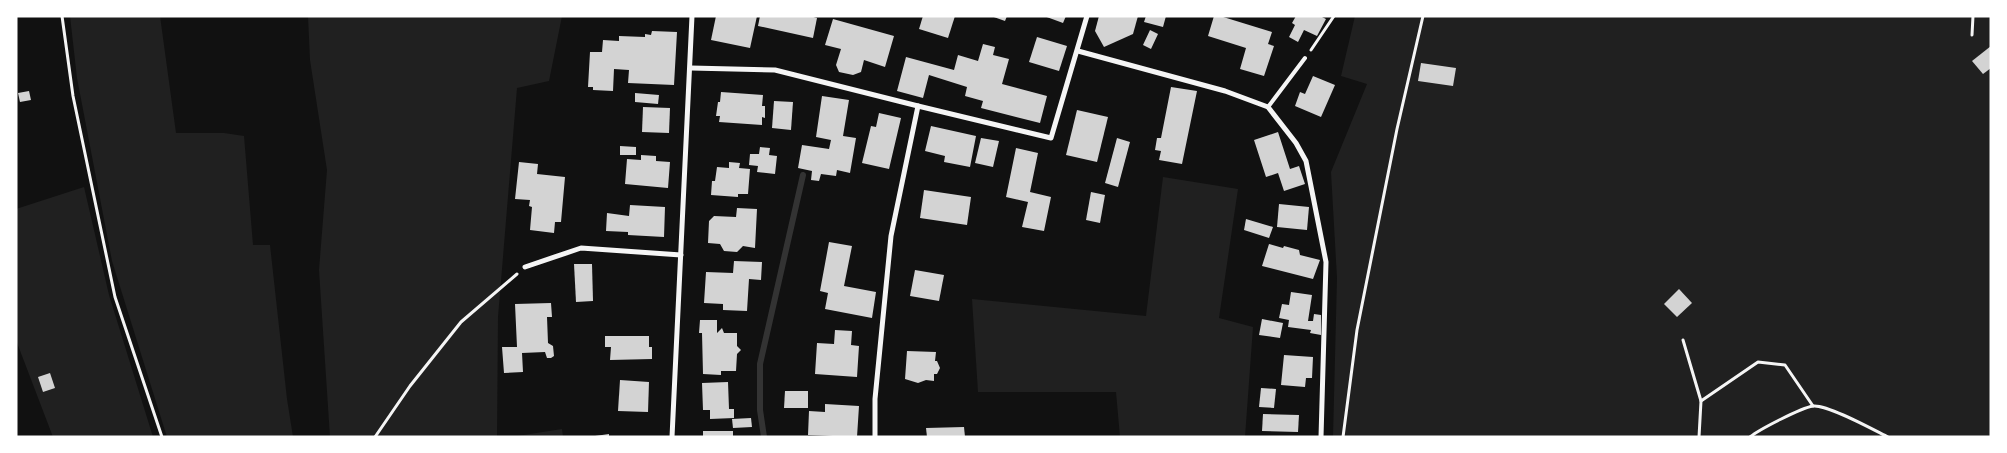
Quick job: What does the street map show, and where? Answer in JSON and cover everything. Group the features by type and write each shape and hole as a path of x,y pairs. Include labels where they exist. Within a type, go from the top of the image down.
{"street":[{"path":"672,437 692,16"},
{"path":"691,68 775,70 1051,138 1087,16"},
{"path":"1078,50 1225,91 1268,107 1296,143 1306,161 1326,262 1321,437"},
{"path":"875,437 875,399 891,236 918,106"},
{"path":"525,267 581,248 681,255"}],"lane":[{"path":"1268,107 1304,58"}],"path":[{"path":"62,16 73,96 115,298 162,437"},
{"path":"1304,58 1334,16"},
{"path":"1343,437 1357,330 1397,129 1423,16"},
{"path":"1972,35 1973,16"},
{"path":"375,437 410,386 461,322 525,267"},
{"path":"1683,340 1701,401 1699,437"},
{"path":"1701,401 1758,362 1786,365 1813,406"},
{"path":"1750,437 1761,428 1813,406 1840,413 1888,437"}],"shaded area":[{"path":"70,16 160,16 176,133 224,133 244,136 253,245 270,245 293,437 167,437 112,261 77,78"},
{"path":"308,16 562,16 549,81 517,88 498,317 497,437 330,437 319,270 327,170 310,60"},
{"path":"1355,16 1991,16 1991,437 1333,437 1337,278 1331,172 1367,84 1341,76"},
{"path":"1163,177 1238,189 1219,318 1253,327 1245,437 1120,437 1116,392 978,392 972,299 1146,316"},
{"path":"84,187 109,295 153,437 53,437 16,340 16,209"},
{"path":"562,429 563,437 511,437"}],"building":[{"path":"716,16 757,16 750,48 711,40"},
{"path":"760,16 810,16 817,18 813,38 758,26"},
{"path":"923,16 955,16 948,38 919,29"},
{"path":"991,16 1007,16 1005,21"},
{"path":"1044,16 1066,16 1063,23"},
{"path":"1099,16 1138,16 1133,34 1104,47 1095,31"},
{"path":"1146,16 1166,16 1163,27 1144,22"},
{"path":"1214,16 1220,16 1272,32 1268,44 1274,46 1264,76 1240,69 1246,48 1208,36"},
{"path":"1296,16 1320,16 1326,19 1317,36 1304,30 1298,42 1289,37 1295,25 1292,23"},
{"path":"833,19 894,36 885,67 864,60 861,72 853,75 839,72 836,65 841,49 825,45"},
{"path":"1150,30 1158,34 1151,49 1143,45"},
{"path":"652,31 677,32 674,85 628,83 629,70 614,69 613,91 593,90 593,87 588,87 590,52 602,52 603,40 619,41 619,36 645,37 645,34 651,35"},
{"path":"1037,37 1067,46 1059,71 1029,62"},
{"path":"983,44 995,47 993,55 1009,59 1002,84 1047,96 1040,123 981,108 983,101 965,96 967,87 929,75 923,98 897,91 906,57 954,70 958,55 978,61"},
{"path":"1991,46 1991,68 1983,74 1972,61"},
{"path":"1421,63 1456,68 1453,86 1418,81"},
{"path":"1313,76 1335,85 1321,117 1295,106 1300,92 1305,94"},
{"path":"1171,87 1197,91 1182,164 1159,160 1161,151 1155,150 1157,138 1161,138"},
{"path":"29,91 31,100 20,102 18,93"},
{"path":"721,92 763,95 762,106 765,106 765,118 762,117 762,125 719,122 720,116 716,116"},
{"path":"635,93 659,95 658,104 635,102"},
{"path":"822,96 849,100 843,136 856,138 850,173 837,170 836,176 821,174 819,181 811,180 812,171 798,168 802,145 829,149 831,140 816,137"},
{"path":"774,101 793,102 791,130 772,128"},
{"path":"643,107 670,108 669,133 642,132"},
{"path":"1077,110 1108,117 1097,162 1066,155"},
{"path":"879,113 901,118 889,169 862,163 871,126 876,127"},
{"path":"931,126 976,136 970,167 944,162 945,156 925,151"},
{"path":"1278,132 1290,169 1299,166 1305,184 1284,191 1278,173 1266,177 1254,140"},
{"path":"981,138 999,141 993,167 975,163"},
{"path":"1117,138 1130,142 1118,187 1105,183"},
{"path":"620,146 636,147 636,155 620,155"},
{"path":"760,147 770,148 769,155 777,156 775,174 757,172 758,166 749,165 750,154 759,154"},
{"path":"1016,148 1038,153 1030,192 1051,197 1044,231 1022,227 1028,202 1006,197"},
{"path":"641,155 656,156 656,161 670,162 668,188 625,184 627,159 641,160"},
{"path":"519,162 538,164 537,174 565,177 561,222 555,222 554,233 530,230 532,207 529,206 530,200 515,199"},
{"path":"729,162 740,163 739,168 750,169 748,194 738,194 738,197 711,195 712,181 715,181 717,167 729,168"},
{"path":"924,190 971,197 967,225 920,218"},
{"path":"1091,192 1105,195 1100,223 1086,220"},
{"path":"1279,204 1309,207 1307,230 1277,227"},
{"path":"630,205 665,207 664,237 628,235 628,232 606,231 607,213 629,216"},
{"path":"737,208 757,209 755,248 743,246 737,252 724,251 720,244 708,243 709,221 714,216 736,217"},
{"path":"1246,219 1273,227 1269,238 1244,230"},
{"path":"829,242 852,246 844,286 876,292 872,318 825,309 828,293 820,291"},
{"path":"1269,244 1299,250 1300,255 1320,260 1313,279 1262,266"},
{"path":"734,261 762,262 761,280 749,279 747,311 723,310 723,304 704,303 706,272 733,273"},
{"path":"574,264 592,264 593,301 576,302"},
{"path":"915,270 944,275 939,301 910,296"},
{"path":"1679,289 1692,303 1677,317 1664,304"},
{"path":"1291,292 1312,295 1308,321 1313,321 1314,314 1321,315 1321,335 1310,333 1311,330 1288,327 1289,320 1279,318 1282,304 1289,305"},
{"path":"551,303 552,317 547,317 548,343 553,346 554,356 547,358 545,352 522,353 523,372 504,373 502,347 517,347 515,304"},
{"path":"1262,319 1283,323 1280,338 1259,335"},
{"path":"700,320 717,320 717,333 722,328 724,333 737,333 737,346 741,350 737,354 736,371 721,371 721,375 703,374 702,333 699,333"},
{"path":"835,330 852,331 851,345 859,346 857,377 815,374 817,343 834,344"},
{"path":"605,336 649,336 649,347 652,347 652,359 610,360 611,347 605,347"},
{"path":"907,351 936,352 935,361 937,361 940,368 937,374 934,374 934,381 926,380 918,383 905,379"},
{"path":"1284,355 1313,357 1312,378 1306,378 1305,387 1281,385"},
{"path":"50,373 55,388 43,392 38,377"},
{"path":"620,380 649,382 648,412 618,411"},
{"path":"728,382 729,409 734,409 734,418 710,419 710,410 703,410 702,383"},
{"path":"1261,388 1276,389 1274,408 1259,407"},
{"path":"785,391 808,391 808,408 784,408"},
{"path":"825,404 859,406 857,437 808,435 809,411 825,412"},
{"path":"1263,414 1299,415 1298,432 1262,431"},
{"path":"751,418 752,427 733,428 732,419"},
{"path":"964,427 965,437 927,437 926,428"},
{"path":"703,431 733,431 733,437 703,437"},
{"path":"609,434 609,437 595,437 595,436"}],"waterway":[{"path":"764,437 760,410 760,364 803,175"}]}
